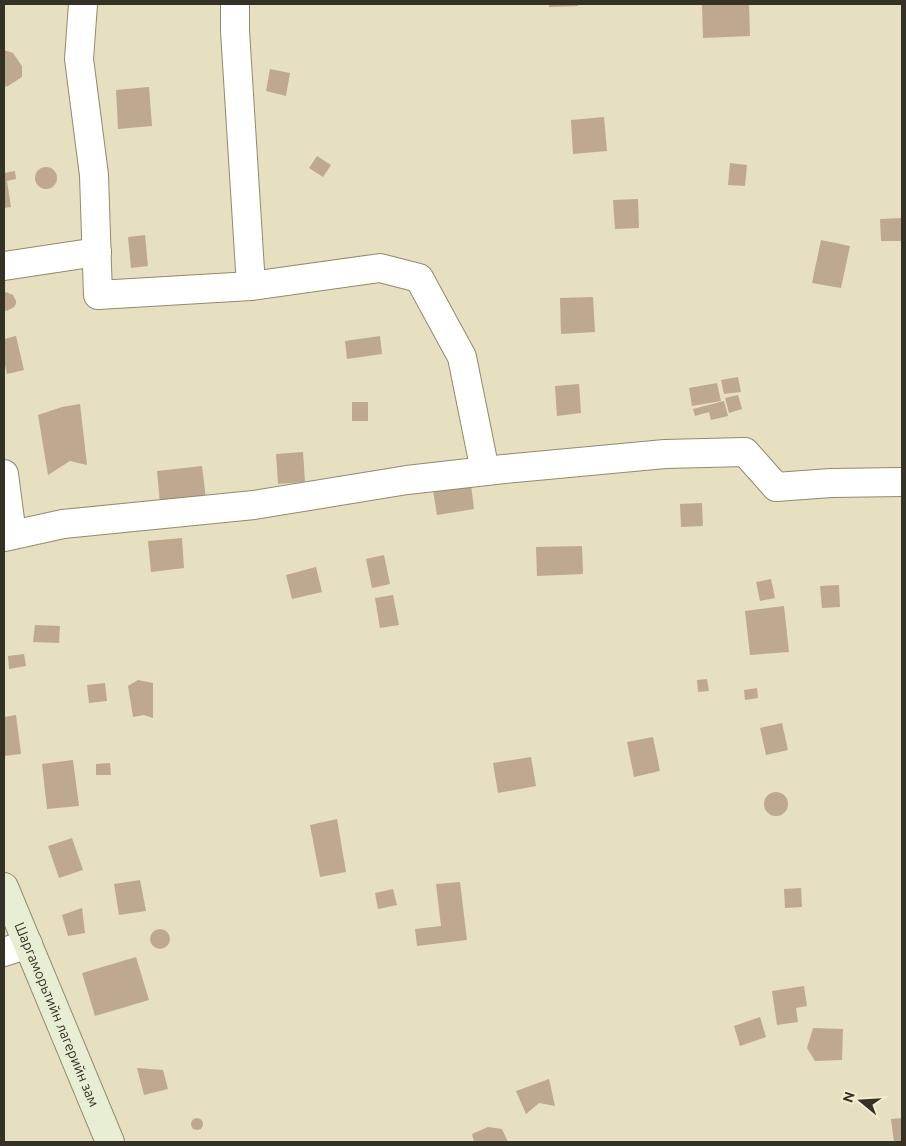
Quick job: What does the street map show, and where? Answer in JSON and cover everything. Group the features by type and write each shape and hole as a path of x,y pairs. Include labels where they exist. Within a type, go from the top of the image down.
{"street":[{"path":"84,4 79,59 94,175 98,295 251,286 380,268 419,278 462,357 485,471"},
{"path":"235,4 235,31 251,286"},
{"path":"4,266 97,252"},
{"path":"4,474 8,536 63,524 254,504 407,480 665,454 745,452 776,487 831,483 902,482"},
{"name":"Шаргаморьтийн лагерийн зам","path":"4,887 16,948 110,1142"}],"building":[{"path":"549,4 578,4 578,6 549,7"},
{"path":"702,4 749,4 750,36 703,38"},
{"path":"4,50 13,53 22,66 22,77 4,87"},
{"path":"270,69 290,73 286,96 266,91"},
{"path":"149,87 152,126 118,129 116,90"},
{"path":"604,117 607,151 573,154 571,120"},
{"path":"317,156 331,165 323,177 309,168"},
{"path":"730,163 747,165 745,186 728,185"},
{"path":"46,167 54,170 57,178 54,186 46,189 38,186 35,178 38,170"},
{"path":"15,171 16,179 7,181 11,207 4,208 4,173"},
{"path":"638,199 639,228 615,229 613,200"},
{"path":"902,218 902,241 881,241 880,219"},
{"path":"145,235 148,266 131,268 128,237"},
{"path":"821,240 850,246 841,288 812,283"},
{"path":"4,293 13,295 16,301 14,307 7,311 4,310"},
{"path":"593,297 595,332 561,334 560,298"},
{"path":"16,336 24,370 7,374 4,360 4,339"},
{"path":"380,336 382,354 347,359 345,341"},
{"path":"738,377 741,392 724,394 721,380"},
{"path":"717,383 721,401 692,406 689,388"},
{"path":"579,384 581,413 557,416 555,386"},
{"path":"738,395 742,409 729,413 725,398"},
{"path":"724,401 728,416 711,420 709,412 695,416 693,409"},
{"path":"352,402 368,402 368,421 352,421"},
{"path":"80,404 87,465 70,461 48,475 38,415 62,407"},
{"path":"303,452 305,482 278,484 276,454"},
{"path":"202,466 206,499 160,504 157,471"},
{"path":"470,477 474,509 437,515 432,484"},
{"path":"702,503 703,526 681,527 680,504"},
{"path":"182,538 184,568 151,572 148,541"},
{"path":"582,546 583,574 537,576 536,547"},
{"path":"384,555 390,584 372,588 366,559"},
{"path":"316,567 322,592 292,599 286,575"},
{"path":"771,579 775,598 760,601 756,582"},
{"path":"839,585 840,607 822,608 820,586"},
{"path":"393,595 399,625 380,628 375,598"},
{"path":"784,606 789,652 750,655 745,611"},
{"path":"35,625 60,626 59,643 33,642"},
{"path":"24,654 26,666 9,669 8,656"},
{"path":"707,679 709,691 698,692 697,680"},
{"path":"138,680 153,683 153,718 144,715 133,717 128,686"},
{"path":"105,683 107,701 89,703 87,685"},
{"path":"757,688 758,698 745,700 744,690"},
{"path":"16,715 21,754 4,756 4,717"},
{"path":"782,723 788,750 766,755 760,728"},
{"path":"653,737 660,771 634,777 627,742"},
{"path":"531,757 536,786 498,793 493,763"},
{"path":"73,760 79,806 47,809 42,764"},
{"path":"110,763 111,775 96,775 96,764"},
{"path":"776,792 785,795 788,804 785,813 776,816 767,813 764,804 767,795"},
{"path":"337,819 346,872 320,877 310,825"},
{"path":"72,838 83,870 59,878 48,846"},
{"path":"140,880 146,911 119,915 114,884"},
{"path":"460,882 467,940 417,946 415,929 441,926 436,884"},
{"path":"801,888 802,907 785,908 784,889"},
{"path":"393,889 397,905 378,909 375,893"},
{"path":"82,908 85,933 68,936 62,915"},
{"path":"160,929 167,932 170,939 167,946 160,949 153,946 150,939 153,932"},
{"path":"136,957 149,1000 95,1016 82,973"},
{"path":"804,986 807,1006 796,1008 798,1022 777,1025 772,991"},
{"path":"760,1017 766,1037 740,1046 734,1026"},
{"path":"813,1028 843,1029 842,1060 815,1061 807,1048"},
{"path":"137,1068 163,1070 168,1089 144,1095"},
{"path":"549,1079 555,1106 539,1103 526,1114 516,1091"},
{"path":"199,1118 202,1119 202,1129 195,1130 192,1129 191,1122 192,1119"},
{"path":"902,1118 902,1142 894,1142 891,1119"},
{"path":"488,1127 502,1129 508,1142 474,1142 472,1134"}]}
